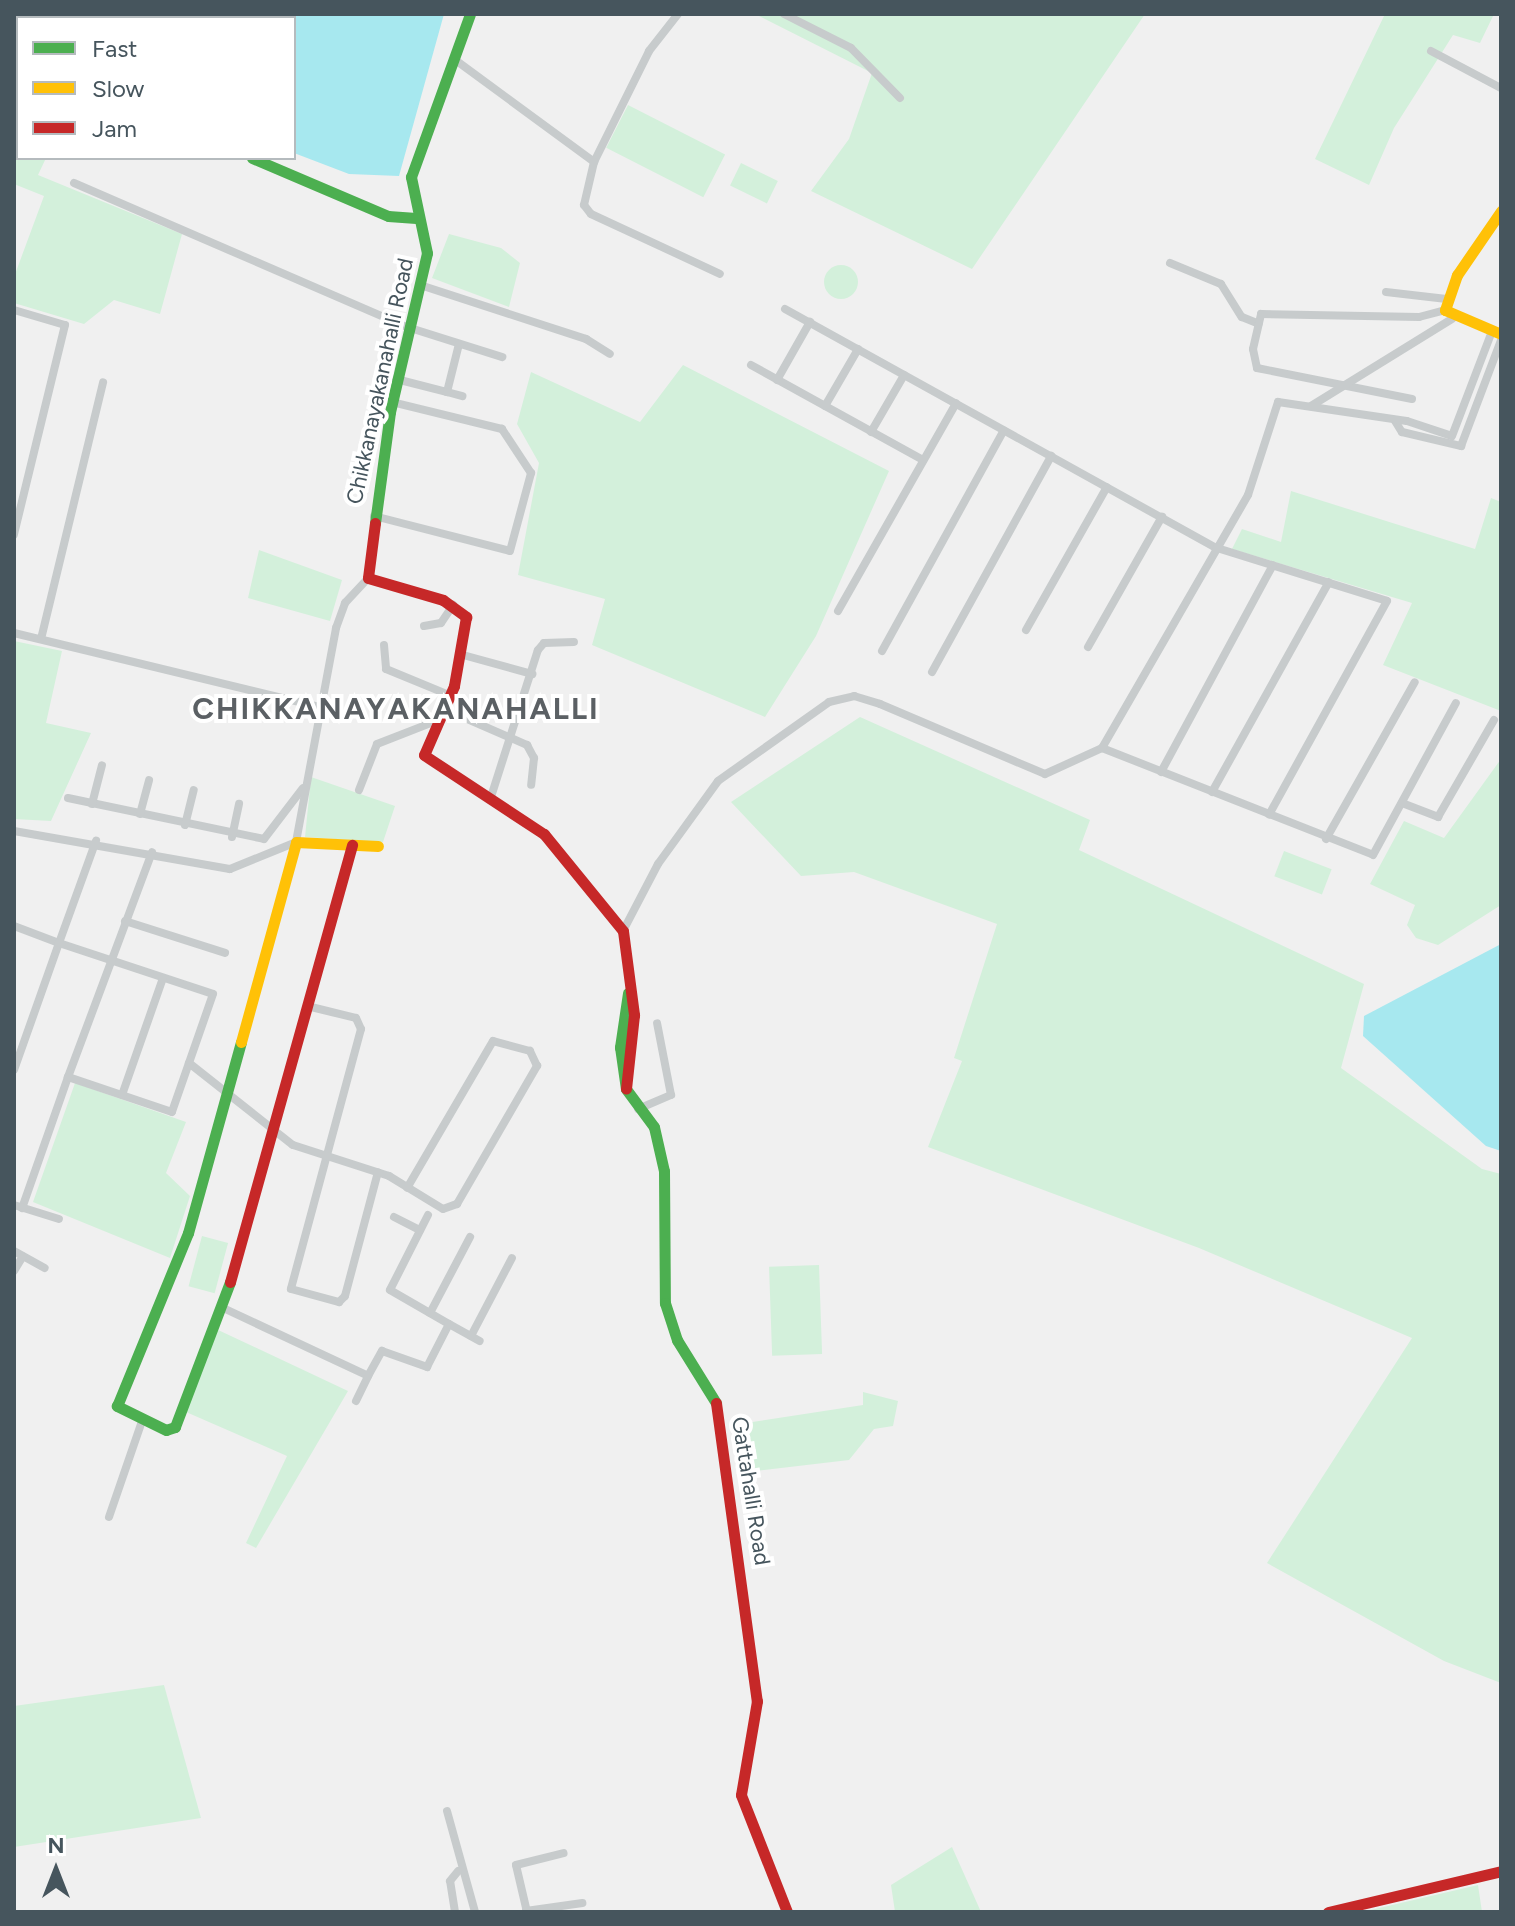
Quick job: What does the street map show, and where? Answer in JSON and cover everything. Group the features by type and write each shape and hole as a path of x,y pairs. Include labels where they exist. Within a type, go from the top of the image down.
{"main road":[{"name":"Chikkanayakanahalli Road","path":"368,578 373,516 396,379 427,253 416,218 411,177 470,14"},
{"path":"257,160 388,216 416,218"},
{"path":"1498,335 1448,309 1501,211"},
{"path":"368,578 453,605 467,624 463,655 424,755 562,850 623,931"},
{"path":"352,845 221,1307 175,1427 142,1421 117,1406 188,1233 296,842 378,846"},
{"name":"Gattahalli Road","path":"623,931 630,980 626,1089 654,1127 664,1171 665,1303 677,1340 716,1400 747,1589 757,1701 741,1795 787,1912"},
{"path":"1328,1912 1501,1871"}],"street":[{"path":"678,14 649,51 594,162 584,205 591,214 720,274"},
{"path":"784,14 851,48 900,98"},
{"path":"1431,51 1501,88"},
{"path":"454,59 594,162"},
{"path":"74,183 407,327 502,357"},
{"path":"1170,263 1221,284 1242,317 1259,324"},
{"path":"420,285 586,339 610,354"},
{"path":"1386,292 1448,309"},
{"path":"785,309 1217,548 1388,603 1269,815"},
{"path":"1412,399 1257,368 1259,324 1271,309 1419,317 1448,309"},
{"path":"1311,406 1339,383 1448,309"},
{"path":"14,310 65,325 14,535"},
{"path":"777,380 810,322"},
{"path":"623,931 658,864 718,781 829,702 854,696 880,704 1045,774 1102,748 1248,495 1278,402 1459,433 1498,335"},
{"path":"447,392 459,344"},
{"path":"825,406 858,349"},
{"path":"751,365 923,460"},
{"path":"871,432 904,375"},
{"path":"396,379 462,396"},
{"path":"41,639 103,382"},
{"path":"373,516 510,551 531,473 502,429 392,402"},
{"path":"838,611 956,403"},
{"path":"882,651 1004,430"},
{"path":"932,672 1051,456"},
{"path":"1026,630 1107,487"},
{"path":"1088,647 1162,517"},
{"path":"1161,772 1273,565"},
{"path":"14,831 96,841 230,869 296,842 303,788 345,603 368,578"},
{"path":"1212,792 1329,582"},
{"path":"424,626 441,623 453,605"},
{"path":"14,633 320,707"},
{"path":"490,800 544,643 574,642"},
{"path":"384,645 386,669 449,695"},
{"path":"463,655 532,674"},
{"path":"1326,839 1415,682"},
{"path":"1102,748 1373,855 1456,703"},
{"path":"442,708 513,737 533,753 531,785"},
{"path":"1402,803 1438,817 1494,720"},
{"path":"359,790 377,744 436,721"},
{"path":"92,804 102,765"},
{"path":"140,814 149,780"},
{"path":"68,798 232,837 264,839 303,788"},
{"path":"185,825 194,790"},
{"path":"232,837 239,804"},
{"path":"14,1070 96,841"},
{"path":"59,1219 18,1207 152,852"},
{"path":"125,921 225,953"},
{"path":"14,926 213,994 172,1112 68,1077"},
{"path":"122,1095 163,978"},
{"path":"307,1006 361,1024 291,1282 298,1292 339,1302 345,1296 378,1172"},
{"path":"638,1109 671,1095 657,1023"},
{"path":"189,1063 273,1129 325,1155 378,1172 443,1209 457,1204 537,1066 530,1051 493,1041 407,1188"},
{"path":"428,1215 390,1290 480,1341"},
{"path":"394,1217 420,1230"},
{"path":"430,1313 470,1237"},
{"path":"14,1251 45,1268"},
{"path":"14,1271 23,1256"},
{"path":"471,1336 512,1258"},
{"path":"221,1307 368,1376"},
{"path":"356,1401 382,1351 427,1367 449,1324"},
{"path":"109,1517 142,1421"},
{"path":"447,1811 458,1871 470,1879 475,1912"},
{"path":"564,1853 516,1865 526,1912 582,1903"},
{"path":"455,1912 450,1881 458,1871"}],"green space":[{"path":"755,14 1145,14 972,269 811,191 849,139 872,73"},
{"path":"1385,14 1494,14 1480,43 1453,35 1394,128 1369,185 1315,159"},
{"path":"628,105 725,154 703,197 606,148"},
{"path":"16,148 16,160 45,160 38,175 182,234 160,314 114,300 84,324 14,303 14,277 44,196 14,184"},
{"path":"741,163 778,181 767,203 730,185"},
{"path":"449,234 501,248 520,263 509,307 432,278"},
{"path":"841,265 853,270 858,282 853,294 841,299 829,294 824,282 829,270"},
{"path":"683,365 889,471 816,636 765,717 592,645 605,599 518,575 539,463 517,424 531,372 640,422"},
{"path":"1291,491 1475,549 1491,498 1501,502 1501,711 1383,665 1412,603 1232,549 1242,529 1281,542"},
{"path":"259,550 342,580 330,621 248,598"},
{"path":"14,641 62,651 46,723 91,733 51,821 14,819"},
{"path":"860,717 1090,820 1079,850 1364,984 1341,1068 1482,1169 1501,1174 1501,1683 1444,1661 1267,1563 1412,1338 1199,1248 928,1147 962,1061 954,1058 997,924 854,872 801,876 731,802"},
{"path":"1501,759 1501,905 1438,945 1416,938 1407,925 1415,905 1370,884 1404,821 1444,838"},
{"path":"311,777 395,806 383,842 305,837"},
{"path":"1284,851 1332,869 1322,894 1274,876"},
{"path":"75,1083 186,1122 166,1173 190,1196 170,1258 33,1202"},
{"path":"202,1236 228,1243 215,1293 189,1286"},
{"path":"819,1265 822,1354 772,1356 769,1267"},
{"path":"216,1329 348,1391 256,1548 246,1543 287,1456 186,1412"},
{"path":"863,1392 898,1401 893,1426 874,1429 849,1460 746,1472 739,1424 863,1405"},
{"path":"164,1685 201,1818 14,1847 14,1706"},
{"path":"952,1847 981,1912 895,1912 891,1885"},
{"path":"1478,1885 1482,1912 1362,1912"}],"water":[{"path":"14,14 444,14 399,176 349,174 296,154 296,16 16,16 16,45"},
{"path":"1501,944 1501,1151 1486,1146 1363,1036 1364,1016"}],"traffic: fast":[{"path":"375,523 390,412 427,253 411,177 470,14"},
{"path":"257,160 388,216 416,218"},
{"path":"628,993 620,1047 626,1089 654,1127 664,1171 665,1303 677,1340 716,1403"},
{"path":"230,1282 175,1427 166,1430 117,1406 188,1233 241,1042"}],"traffic: slow":[{"path":"1501,211 1457,275 1445,310 1501,334"},
{"path":"241,1042 296,842 378,846"}],"traffic: jam":[{"path":"375,523 368,578 443,600 466,617 454,686 424,755 544,834 623,931 634,1015 626,1089"},
{"path":"230,1282 352,845"},
{"path":"716,1403 757,1701 741,1795 787,1912"},
{"path":"1328,1912 1501,1871"}],"district":[{"name":"CHIKKANAYAKANAHALLI","path":"396,709"}]}
